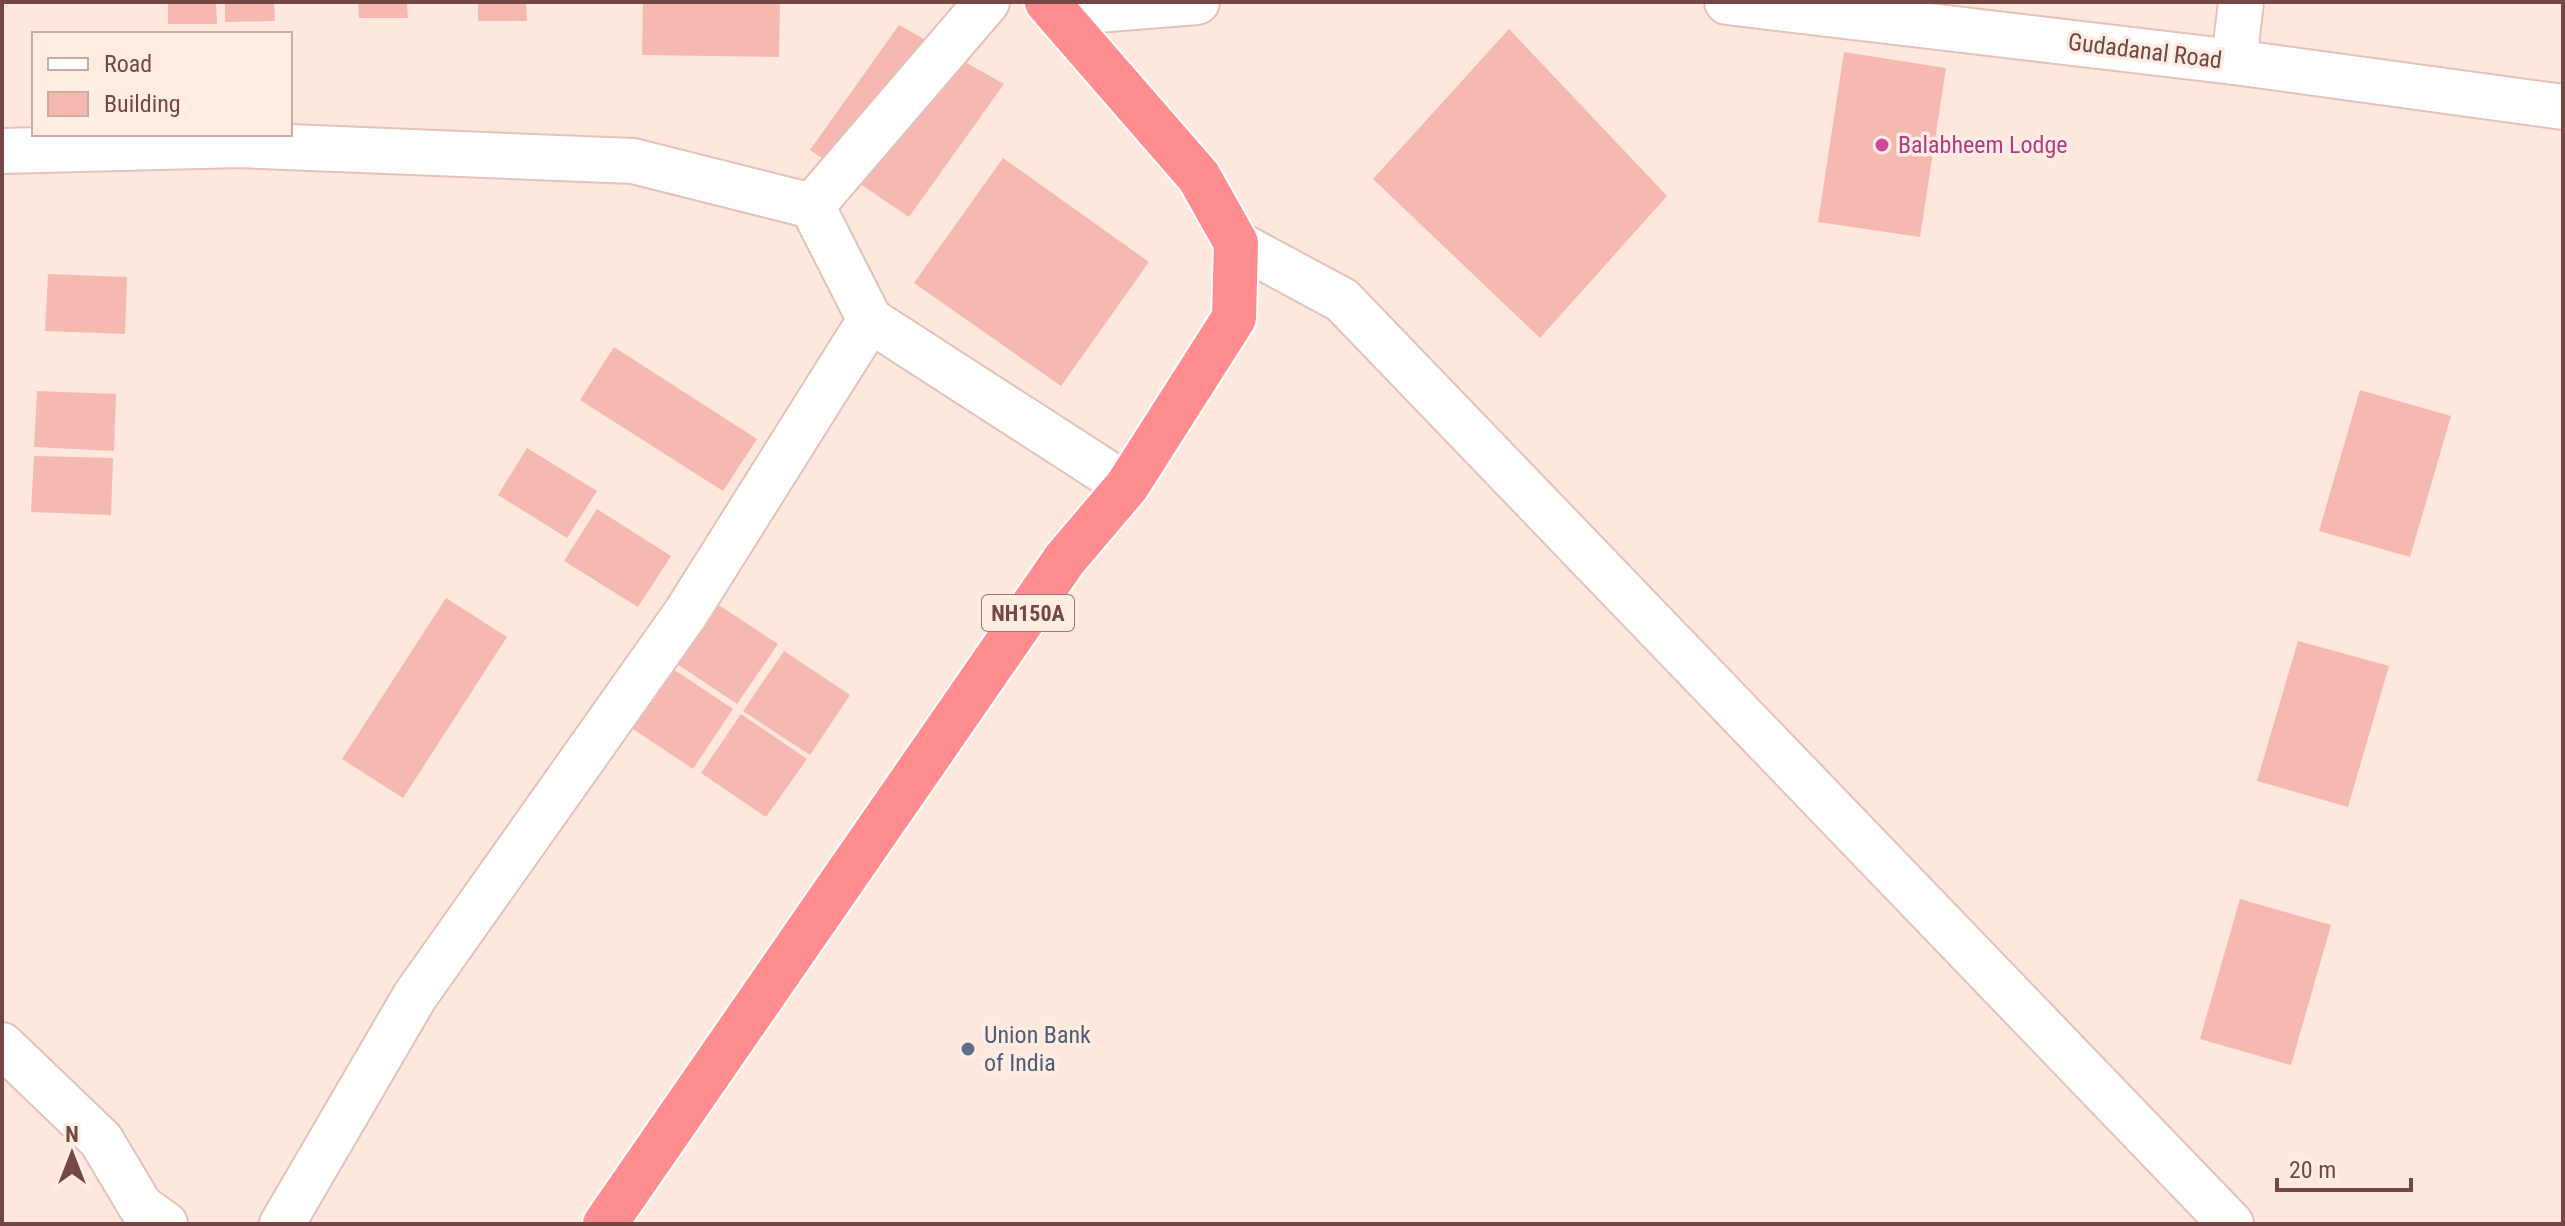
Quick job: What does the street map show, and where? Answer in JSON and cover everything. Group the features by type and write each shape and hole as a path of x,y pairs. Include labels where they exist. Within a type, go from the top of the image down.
{"highway":[{"path":"1053,8 1199,177 1236,243"},
{"name":"NH150A","path":"605,1224 1065,559 1127,486 1234,318 1236,243"}],"street":[{"path":"812,206 987,2"},
{"path":"1053,8 1197,2"},
{"name":"Gudadanal Road","path":"1727,2 2012,19 2234,62 2563,107"},
{"path":"2234,62 2241,2"},
{"path":"2,151 239,145 633,161 812,206 870,320 1127,486"},
{"path":"1236,243 1342,300 2231,1224"},
{"path":"282,1224 415,996 686,613 870,320"},
{"path":"2,1045 101,1140 141,1207 165,1224"}],"building":[{"path":"168,2 216,2 217,24 168,24"},
{"path":"225,2 274,2 275,21 225,22"},
{"path":"358,2 407,2 408,18 359,18"},
{"path":"478,2 526,2 527,21 478,21"},
{"path":"643,2 780,2 779,57 642,55"},
{"path":"899,25 1004,84 909,217 810,150"},
{"path":"1509,29 1667,196 1540,338 1373,179"},
{"name":"Balabheem Lodge","path":"1844,52 1946,68 1920,237 1818,222"},
{"path":"1003,158 1149,262 1061,386 914,283"},
{"path":"48,274 127,277 125,334 45,331"},
{"path":"614,347 757,439 723,491 580,400"},
{"path":"2360,390 2451,416 2410,557 2319,531"},
{"path":"37,391 116,394 114,451 34,447"},
{"path":"527,448 597,491 567,538 498,495"},
{"path":"34,456 113,458 111,515 31,512"},
{"path":"597,509 671,556 638,607 564,561"},
{"path":"446,598 507,637 403,798 342,759"},
{"path":"711,600 778,644 737,704 671,660"},
{"path":"2298,641 2389,666 2348,807 2257,781"},
{"path":"784,651 850,695 810,755 743,711"},
{"path":"667,665 733,709 693,769 627,725"},
{"path":"741,714 807,759 766,817 701,773"},
{"path":"2240,899 2331,925 2291,1065 2200,1039"}],"place":[{"name":"Balabheem Lodge","path":"1882,145"},
{"name":"Union Bank of India","path":"968,1049"}]}
